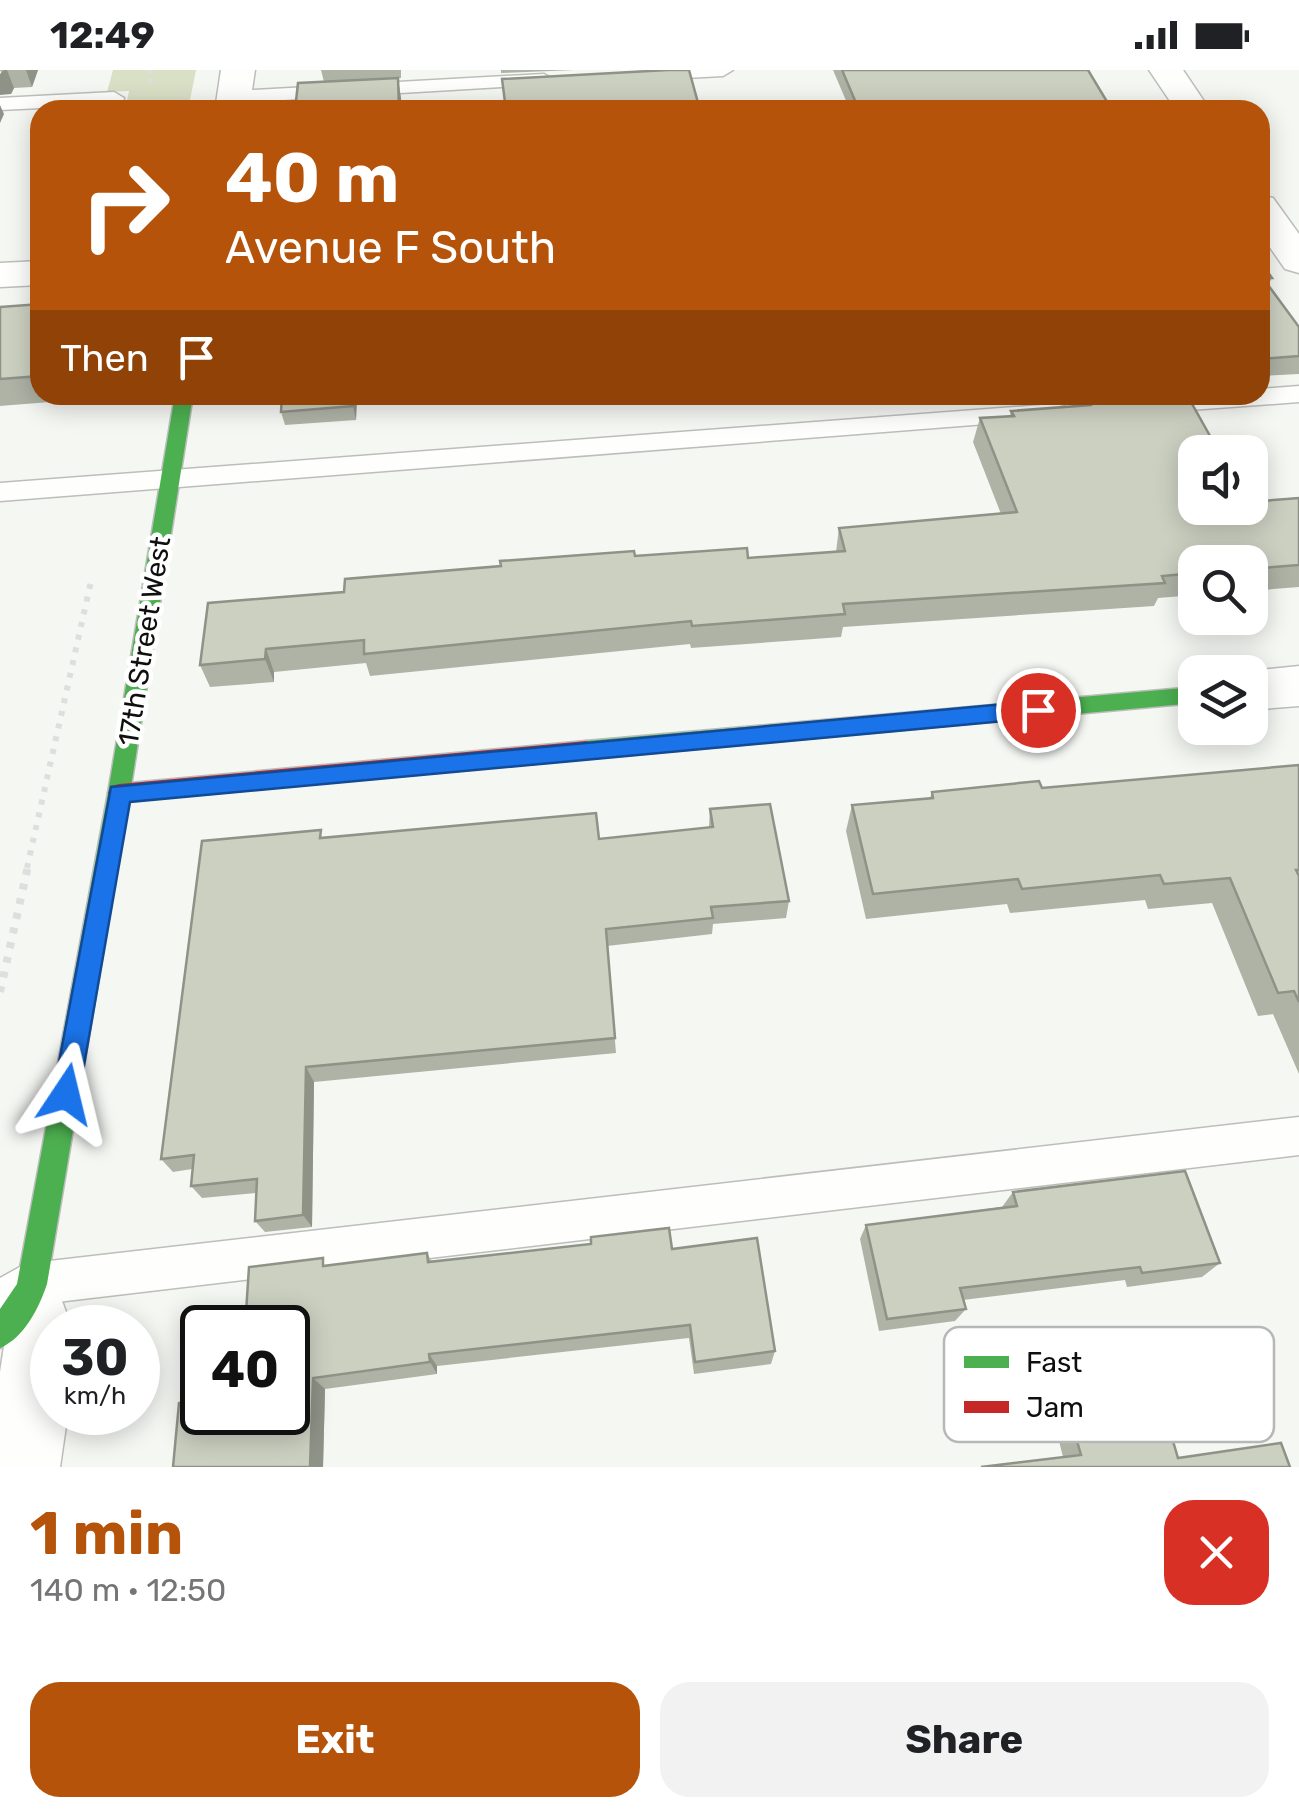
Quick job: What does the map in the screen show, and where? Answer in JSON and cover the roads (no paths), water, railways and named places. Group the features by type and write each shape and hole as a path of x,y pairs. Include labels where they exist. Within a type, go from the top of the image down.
{"street":[{"path":"1166,70 1186,100"},
{"path":"1271,194 1299,261"},
{"path":"0,275 30,274"},
{"name":"17th Street West","path":"22,1467 41,1346 20,1306 120,793 182,405"},
{"path":"1268,689 1299,686"},
{"path":"120,793 1178,697"}],"lane":[{"path":"624,76 724,70"},
{"path":"234,92 564,79"},
{"path":"76,100 114,100"},
{"path":"0,104 30,102"},
{"path":"1270,396 1299,394"},
{"path":"1122,407 1149,405"},
{"path":"0,492 1082,410"},
{"path":"20,1306 1299,1136"}]}
